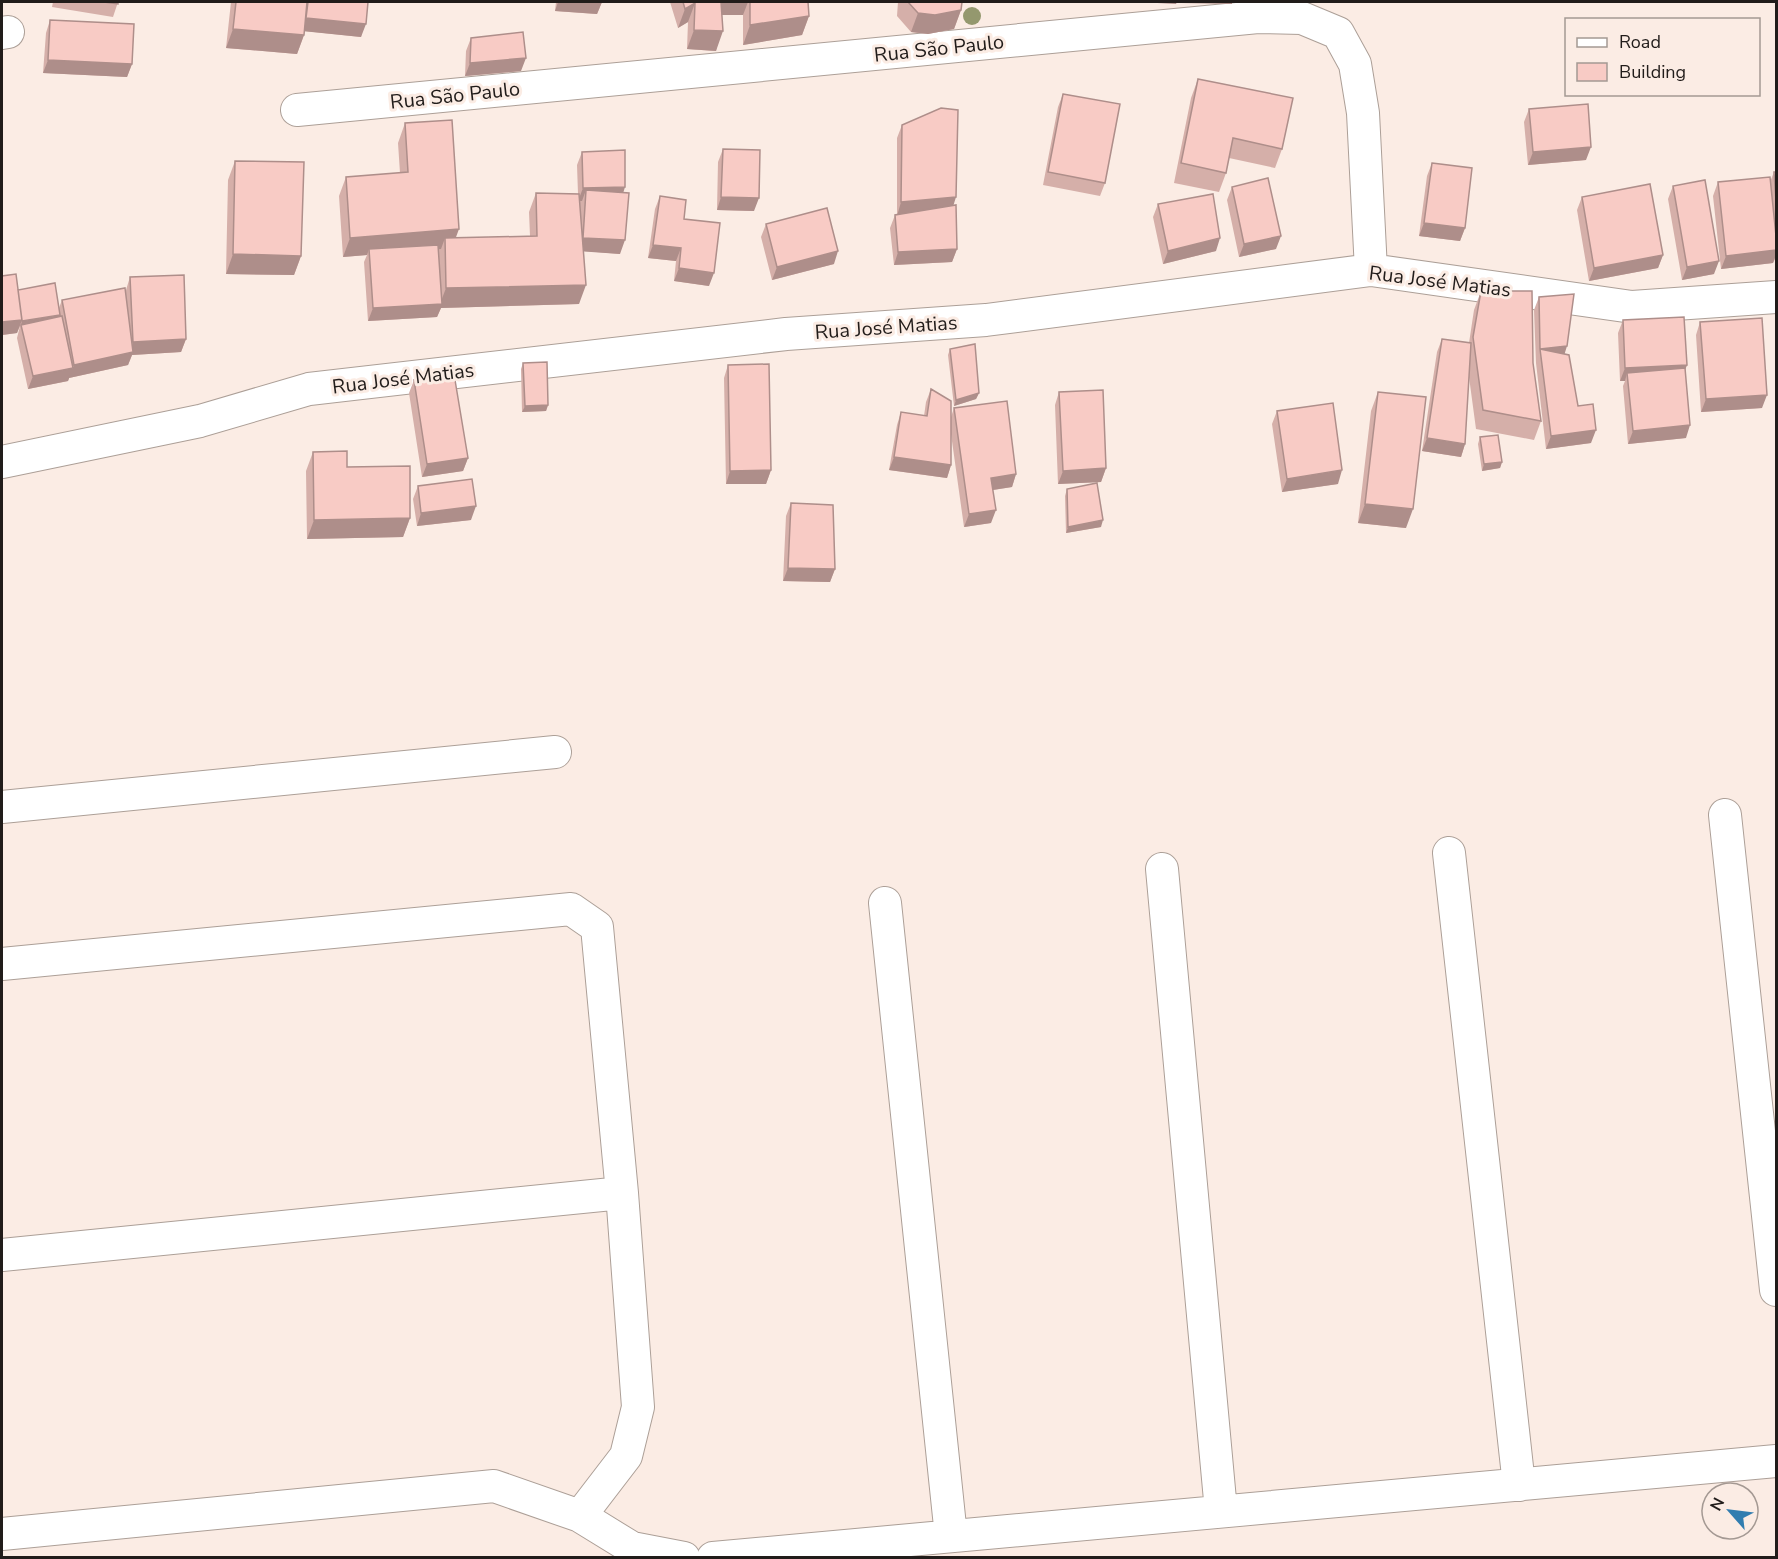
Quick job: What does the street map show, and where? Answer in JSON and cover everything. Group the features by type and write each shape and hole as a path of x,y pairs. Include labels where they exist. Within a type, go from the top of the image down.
{"street":[{"name":"Rua São Paulo","path":"297,110 1258,17 1302,18 1338,33 1355,64 1363,113 1371,270"},
{"name":"Rua José Matias","path":"2,462 200,421 309,389 786,334 986,320 1371,270 1632,307 1776,297"},
{"path":"2,807 555,752"},
{"path":"1725,815 1776,1290"},
{"path":"1449,853 1519,1485"},
{"path":"1162,869 1221,1511"},
{"path":"885,903 951,1536"},
{"path":"2,964 571,909 597,927 622,1193 638,1407 626,1456 580,1516"},
{"path":"2,1255 622,1193"},
{"path":"713,1557 1776,1461"},
{"path":"2,1534 494,1486 580,1516 632,1548 684,1557"}],"building":[{"path":"236,2 307,2 304,35 233,29"},
{"path":"308,2 368,2 366,24 306,18"},
{"path":"683,2 721,2 723,31 694,30 695,3 685,9"},
{"path":"750,2 808,2 809,16 750,25"},
{"path":"908,2 962,2 961,10 935,15 918,13"},
{"path":"50,20 134,24 132,64 48,60"},
{"path":"523,32 526,58 470,63 471,38"},
{"path":"1198,79 1293,98 1282,149 1233,138 1226,173 1181,163"},
{"path":"1063,94 1120,104 1105,183 1048,172"},
{"path":"1588,104 1591,147 1533,152 1529,109"},
{"path":"941,108 958,110 956,197 901,202 902,125"},
{"path":"452,120 459,229 350,238 346,177 408,172 405,123"},
{"path":"723,149 760,150 759,198 721,197"},
{"path":"625,150 625,187 583,188 582,152"},
{"path":"235,161 304,162 301,256 233,254"},
{"path":"1432,163 1472,168 1465,228 1424,223"},
{"path":"1774,172 1776,172 1776,201"},
{"path":"1770,177 1776,250 1726,256 1718,182"},
{"path":"1268,178 1281,236 1244,244 1232,187"},
{"path":"1705,180 1719,261 1687,267 1673,186"},
{"path":"1650,184 1663,255 1594,268 1582,197"},
{"path":"586,190 629,193 625,240 583,238"},
{"path":"536,193 579,194 586,285 446,288 445,238 537,236"},
{"path":"1213,194 1220,238 1168,251 1158,204"},
{"path":"660,196 686,200 684,219 720,223 714,273 679,268 681,248 653,245"},
{"path":"956,205 957,249 898,252 895,215"},
{"path":"827,208 838,251 777,267 766,224"},
{"path":"438,245 442,304 373,308 369,249"},
{"path":"16,274 22,320 2,322 2,276"},
{"path":"184,275 186,339 133,342 130,277"},
{"path":"55,283 60,315 22,321 18,290"},
{"path":"125,288 133,352 74,365 62,300"},
{"path":"1481,291 1532,291 1533,363 1541,421 1483,410 1473,337"},
{"path":"1574,294 1567,346 1540,349 1539,297"},
{"path":"62,316 73,368 33,376 21,325"},
{"path":"1684,317 1687,365 1625,368 1623,320"},
{"path":"1762,318 1767,395 1706,399 1700,322"},
{"path":"1442,339 1471,343 1465,444 1427,438"},
{"path":"975,344 979,393 956,400 950,349"},
{"path":"1540,349 1569,355 1578,406 1593,404 1596,430 1551,436"},
{"path":"547,362 548,405 525,406 523,363"},
{"path":"769,364 771,470 730,471 728,365"},
{"path":"1685,368 1690,425 1633,431 1627,373"},
{"path":"454,374 468,458 427,464 414,380"},
{"path":"931,389 951,401 951,465 894,457 901,412 927,416"},
{"path":"1103,390 1106,468 1063,471 1059,392"},
{"path":"1378,392 1426,397 1413,509 1365,504"},
{"path":"1007,401 1016,474 991,478 996,510 969,514 954,408"},
{"path":"1333,403 1342,470 1287,479 1277,411"},
{"path":"1498,435 1502,462 1484,464 1480,437"},
{"path":"347,451 347,467 410,466 410,518 314,520 313,452"},
{"path":"472,479 476,506 421,513 418,486"},
{"path":"1097,483 1103,520 1068,527 1067,489"},
{"path":"791,503 833,505 835,569 788,568"}]}
